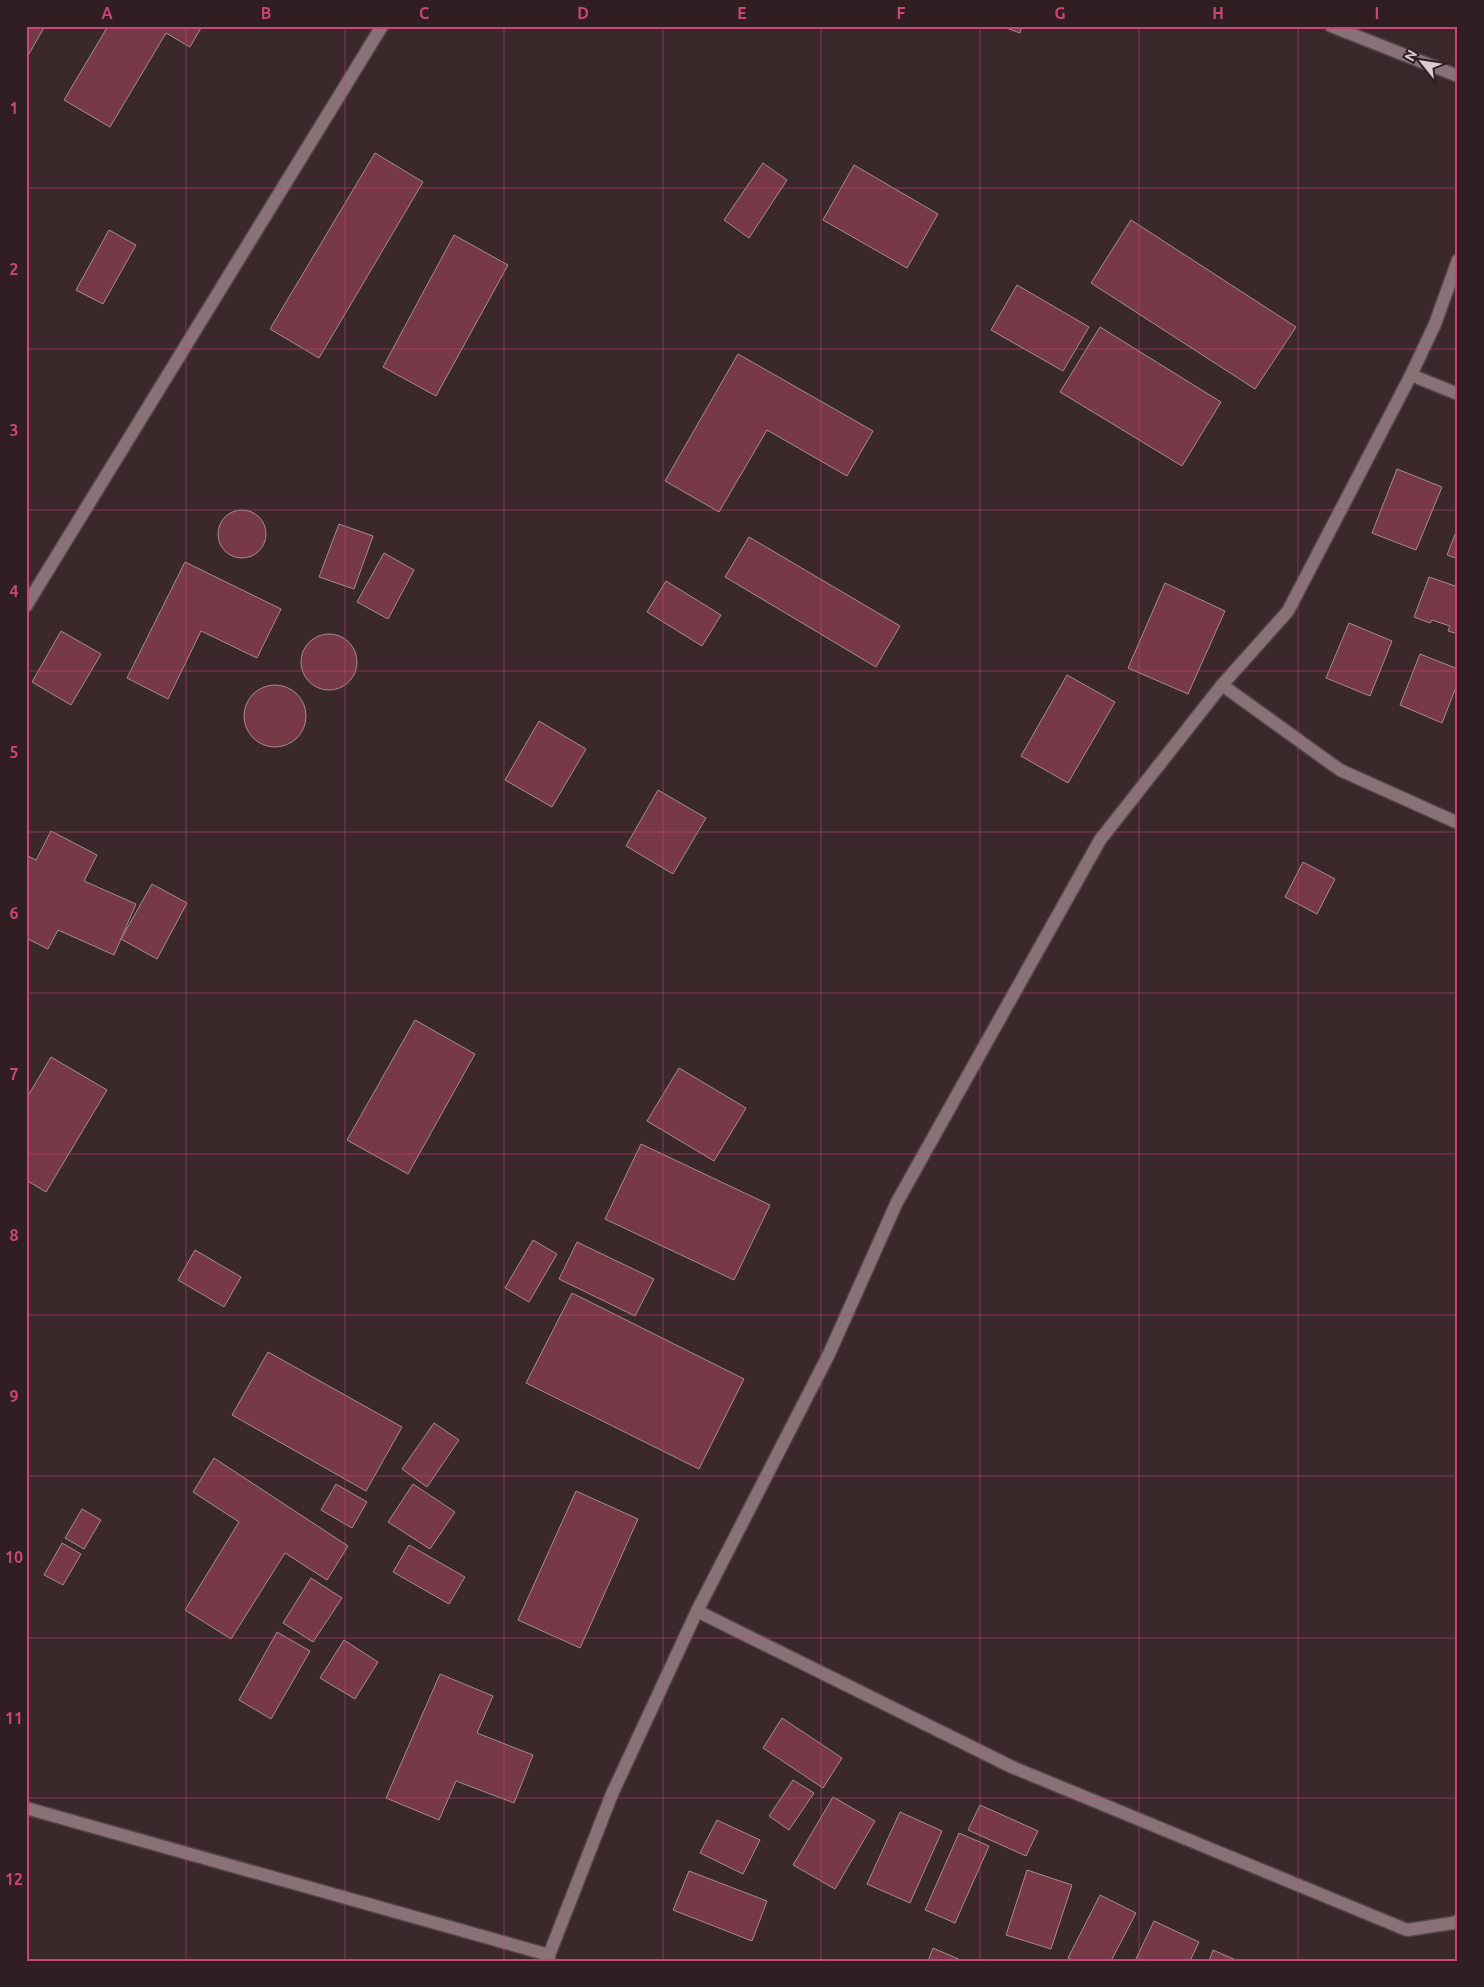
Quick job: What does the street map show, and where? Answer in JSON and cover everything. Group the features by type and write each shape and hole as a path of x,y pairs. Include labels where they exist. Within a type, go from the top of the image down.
{"street":[{"path":"26,606 382,26"},
{"path":"1331,26 1458,76"},
{"path":"26,1808 549,1958 612,1794 697,1611 828,1354 897,1202 1100,840 1222,685 1288,612 1411,375 1435,324 1458,260"},
{"path":"1411,375 1458,394"},
{"path":"1222,685 1340,770 1458,823"},
{"path":"697,1611 1031,1775 1407,1930 1456,1926"}],"building":[{"path":"26,26 45,26 26,59"},
{"path":"108,26 202,26 190,47 166,33 110,127 64,100"},
{"path":"1001,26 1022,26 1020,33"},
{"path":"375,153 423,182 319,358 270,329"},
{"path":"763,163 787,180 749,238 724,220"},
{"path":"854,165 938,214 907,268 823,220"},
{"path":"1131,220 1296,327 1255,389 1091,283"},
{"path":"109,230 136,245 103,304 76,290"},
{"path":"454,235 508,265 436,396 383,367"},
{"path":"1017,285 1089,327 1063,371 991,330"},
{"path":"1100,327 1221,402 1182,466 1060,392"},
{"path":"738,354 873,431 847,476 767,430 719,512 665,481"},
{"path":"1397,469 1442,487 1416,550 1372,533"},
{"path":"237,510 247,510 256,514 262,520 265,525 265,543 256,554 247,558 237,558 228,554 222,548 218,539 218,529 222,520 228,514"},
{"path":"339,524 373,536 354,589 319,577"},
{"path":"1458,527 1458,559 1447,555"},
{"path":"749,537 900,626 876,667 725,577"},
{"path":"384,553 414,570 388,619 357,602"},
{"path":"185,562 281,609 257,658 201,631 168,699 127,678"},
{"path":"1429,577 1458,587 1458,634 1448,631 1450,626 1432,620 1430,623 1414,617"},
{"path":"666,581 721,615 702,646 647,612"},
{"path":"1165,583 1225,611 1188,694 1128,668"},
{"path":"1349,623 1392,641 1370,696 1326,678"},
{"path":"61,631 101,654 71,705 32,682"},
{"path":"324,634 334,634 349,642 355,651 357,662 355,673 349,682 334,690 324,690 313,685 306,678 301,667 301,657 306,646 313,639"},
{"path":"1420,654 1458,669 1458,682 1442,723 1400,705"},
{"path":"1067,675 1115,702 1068,783 1021,756"},
{"path":"275,685 287,688 297,694 303,704 306,716 303,728 297,738 287,744 275,747 263,744 253,738 247,728 244,716 247,704 253,694 263,688"},
{"path":"539,721 586,749 552,807 505,780"},
{"path":"658,790 706,818 673,874 626,846"},
{"path":"51,831 97,855 84,881 136,904 114,955 58,930 48,949 26,938 26,855 36,860"},
{"path":"1303,862 1335,879 1317,914 1285,897"},
{"path":"152,884 187,903 157,959 121,939"},
{"path":"415,1020 475,1054 408,1174 347,1140"},
{"path":"51,1057 107,1090 46,1192 26,1180 26,1099"},
{"path":"679,1068 746,1108 714,1161 647,1121"},
{"path":"641,1144 770,1205 734,1280 605,1219"},
{"path":"533,1240 557,1254 529,1302 505,1288"},
{"path":"577,1242 654,1279 635,1316 559,1279"},
{"path":"195,1250 241,1277 224,1307 178,1280"},
{"path":"572,1293 744,1379 699,1469 526,1383"},
{"path":"268,1352 402,1427 366,1491 232,1415"},
{"path":"434,1423 459,1440 427,1487 402,1469"},
{"path":"214,1458 348,1546 327,1580 285,1553 231,1639 185,1610 239,1522 193,1492"},
{"path":"336,1484 367,1502 352,1528 321,1510"},
{"path":"413,1484 455,1512 430,1549 388,1522"},
{"path":"576,1491 638,1519 580,1648 518,1620"},
{"path":"82,1509 101,1520 84,1549 65,1538"},
{"path":"62,1543 81,1554 63,1585 44,1575"},
{"path":"409,1545 465,1577 449,1604 393,1572"},
{"path":"311,1578 342,1598 313,1642 283,1623"},
{"path":"277,1632 310,1651 271,1719 239,1700"},
{"path":"344,1640 378,1662 355,1699 320,1678"},
{"path":"440,1674 493,1696 477,1733 533,1755 514,1803 456,1781 439,1820 386,1798"},
{"path":"782,1718 842,1758 823,1788 763,1748"},
{"path":"793,1780 814,1793 789,1830 769,1816"},
{"path":"833,1797 875,1821 835,1889 793,1865"},
{"path":"980,1805 1038,1831 1026,1856 968,1830"},
{"path":"900,1812 942,1831 910,1903 867,1884"},
{"path":"717,1820 760,1840 743,1874 700,1853"},
{"path":"959,1833 989,1846 955,1923 925,1910"},
{"path":"1027,1870 1072,1885 1051,1949 1006,1935"},
{"path":"689,1871 767,1901 752,1941 673,1910"},
{"path":"1100,1895 1136,1913 1111,1961 1074,1961 1068,1958"},
{"path":"1154,1921 1199,1942 1190,1961 1135,1961"},
{"path":"933,1948 963,1961 928,1961"},
{"path":"1213,1950 1238,1961 1209,1961"}]}
